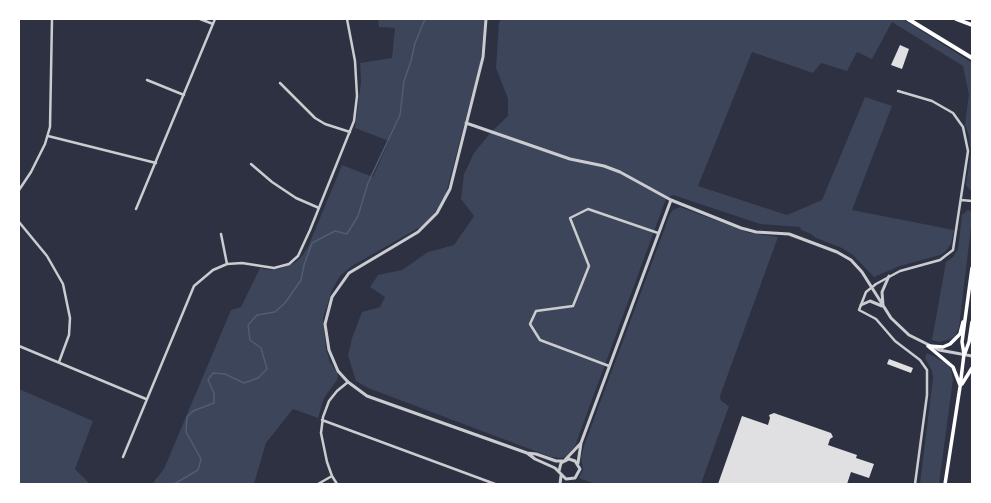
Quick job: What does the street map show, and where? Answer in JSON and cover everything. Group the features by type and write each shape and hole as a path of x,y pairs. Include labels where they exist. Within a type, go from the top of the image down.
{"highway":[{"path":"908,19 972,58"},
{"path":"956,19 972,25"}],"main road":[{"path":"964,354 962,342 972,268"},
{"path":"928,346 943,347 955,340 960,334 966,315"},
{"path":"945,484 964,354 971,335 972,322"},
{"path":"928,346 953,367 960,387"},
{"path":"960,387 972,368"}],"street":[{"path":"19,190 32,172 48,136 50,114 52,19"},
{"path":"200,19 213,24"},
{"path":"136,209 216,19"},
{"path":"123,457 194,286 213,270 227,264 242,263 274,268 289,264 298,256 354,121 357,96 355,61 347,19"},
{"path":"486,19 483,57 450,189 437,213 418,232 349,273 332,297 325,324 329,350 338,372 348,382 367,396 527,453 536,454 556,461 572,459 578,463"},
{"path":"147,80 184,95"},
{"path":"280,83 315,118 325,124 350,132"},
{"path":"898,91 938,103 952,114 963,127 968,151 956,241 950,254 940,260 889,276 871,287 866,292 859,310 876,319 895,341 920,360 927,370 927,395 915,484"},
{"path":"466,123 570,159 604,166 620,172 671,200 741,228 756,232 789,234 837,252 855,265 899,328 928,346 948,352 972,356"},
{"path":"48,136 156,163"},
{"path":"251,164 290,194 319,208"},
{"path":"568,483 579,473 578,463 580,443 671,200"},
{"path":"961,200 972,201"},
{"path":"609,366 540,340 530,324 536,310 573,306 589,266 570,218 588,209 658,233"},
{"path":"19,222 47,256 63,284 70,318 69,335 59,362"},
{"path":"221,234 227,264"},
{"path":"883,307 882,292 889,276"},
{"path":"861,305 866,301 874,301 883,307"},
{"path":"19,346 146,399"},
{"path":"337,484 332,476 324,447 321,433 322,420 329,401 336,391 348,382"},
{"path":"322,420 495,484"},
{"path":"560,484 560,465 580,443"},
{"path":"527,453 535,459 551,465 559,471"},
{"path":"318,484 332,476"},
{"path":"561,476 572,480"}],"shaded area":[{"path":"378,19 485,19 480,64 445,197 431,218 422,226 352,266 340,276 332,290 323,318 326,349 330,362 338,374 337,380 324,398 318,418 293,409 266,443 254,484 152,484 164,469 231,310 241,307 260,268 269,270 279,269 296,262 302,256 308,247 342,165 373,177 389,141 355,128 361,82 360,63 392,58 395,28 379,27"},
{"path":"501,19 903,19 972,63 972,190 970,190 966,185 971,152 969,136 965,125 969,94 963,66 892,22 872,59 857,52 847,71 821,63 813,73 752,52 698,186 787,215 822,200 865,97 892,106 852,210 954,230 951,244 945,252 940,255 900,266 874,277 853,255 842,248 816,238 801,230 800,227 760,224 673,195 666,199 575,446 567,456 562,458 551,457 368,388 356,381 348,355 352,338 362,312 380,307 385,297 370,287 378,275 402,270 428,252 454,245 474,216 461,199 464,174 474,153 491,132 508,116 508,99 496,68 499,23"},
{"path":"680,207 750,233 778,237 720,396 721,401 729,406 701,484 596,484 579,478 583,470 581,457 584,446 670,214 673,210"},
{"path":"968,210 972,212 972,219 959,327 955,336 951,339 939,342 932,340 946,262 953,257 958,249 962,215"},
{"path":"927,353 948,364 951,369 953,379 939,484 920,484 933,378 932,371 925,358"},
{"path":"19,389 93,421 75,469 90,484 19,484"}],"building":[{"path":"900,45 909,49 902,69 891,65"},
{"path":"889,359 913,368 911,373 887,364"},
{"path":"774,413 831,433 833,437 830,439 828,445 857,455 856,458 874,464 869,478 851,472 847,484 718,484 742,416 768,425 770,418 769,415"}],"waterway":[{"path":"174,484 198,470 201,459 186,432 187,417 193,411 214,403 214,393 208,380 213,373 225,374 244,383 258,378 267,369 261,348 250,340 248,325 257,315 275,312 285,303 301,280 304,265 312,243 335,231 347,234 358,216 368,183 400,115 404,81 415,43 425,19"}]}
